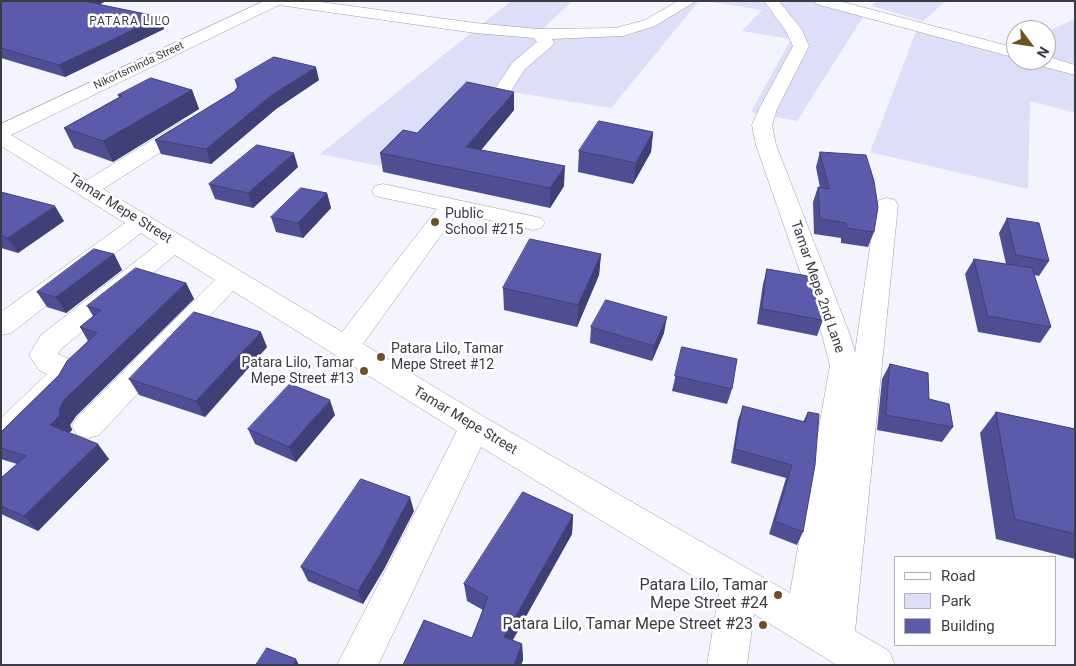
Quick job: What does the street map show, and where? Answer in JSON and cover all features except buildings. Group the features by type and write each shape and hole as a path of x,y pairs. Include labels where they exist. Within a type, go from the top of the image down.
{"street":[{"name":"Nikortsminda Street","path":"3,138 276,1"},
{"path":"280,1 475,28 538,34 617,33 650,22 689,1"},
{"name":"Tamar Mepe 2nd Lane","path":"771,1 794,30 801,46 768,109 762,125 766,145 836,335 844,365 804,623"},
{"path":"821,1 1006,50"},
{"path":"505,87 519,66 546,43 538,34"},
{"path":"1056,65 1075,70"},
{"path":"88,189 207,115"},
{"name":"Tamar Mepe Street","path":"3,138 475,427 875,665"},
{"path":"383,191 533,223"},
{"path":"345,348 451,205"},
{"path":"834,641 887,205"},
{"path":"1,326 141,222"},
{"path":"1,438 59,381 62,374 59,368 49,363 43,355 51,342 175,243"},
{"path":"88,426 231,278"},
{"path":"357,665 475,427"},
{"path":"727,665 739,584"}],"green space":[{"path":"511,1 572,1 543,29 619,29 649,19 683,1 699,1 611,108 469,85 379,166 320,154"},
{"path":"706,1 813,1 865,14 797,121 751,112 791,39 742,31 762,10"},
{"path":"876,1 946,1 923,21 872,6"},
{"path":"1075,19 1075,65 1056,60 1056,28"},
{"path":"917,29 1006,54 1006,70 1056,69 1075,74 1075,113 1030,101 1028,189 870,152"}],"place":[{"name":"Public School #215","path":"435,222"},
{"name":"Patara Lilo, Tamar Mepe Street #12","path":"381,357"},
{"name":"Patara Lilo, Tamar Mepe Street #13","path":"364,371"},
{"name":"Patara Lilo, Tamar Mepe Street #24","path":"778,595"},
{"name":"Patara Lilo, Tamar Mepe Street #23","path":"763,625"}],"district":[{"name":"PATARA LILO","path":"130,22"}]}
